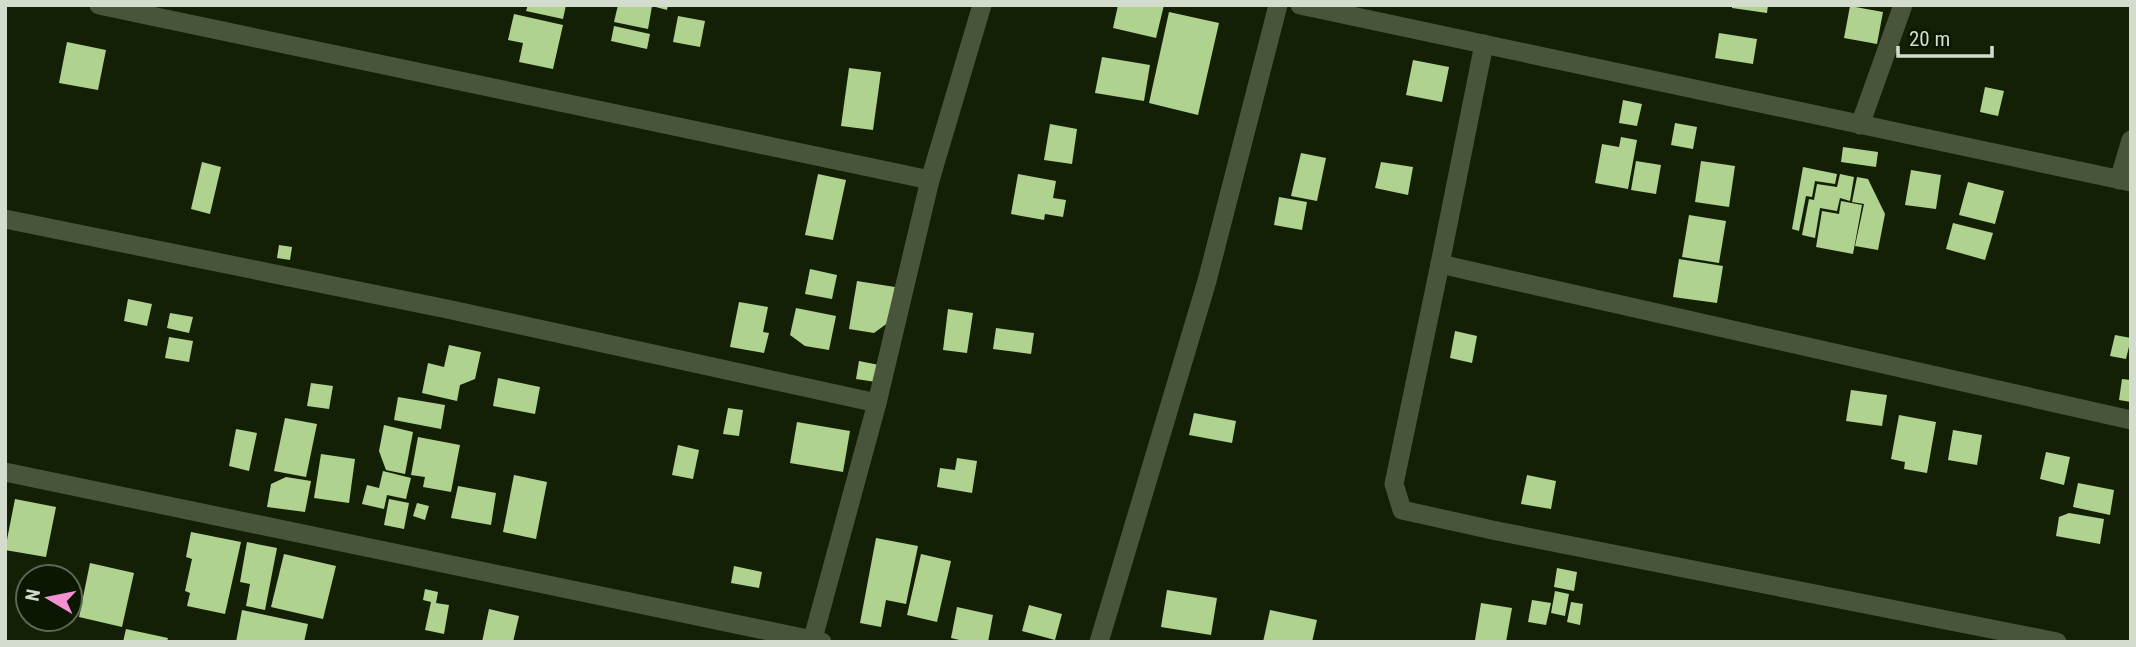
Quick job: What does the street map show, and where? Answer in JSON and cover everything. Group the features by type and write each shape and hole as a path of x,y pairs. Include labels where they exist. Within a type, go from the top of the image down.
{"street":[{"path":"99,5 930,180"},
{"path":"5,472 815,641 877,403 930,180 982,5"},
{"path":"1100,642 1208,281 1278,5"},
{"path":"1300,5 2125,181 2131,141"},
{"path":"1860,125 1903,5"},
{"path":"1484,44 1394,484 1402,510 2057,642"},
{"path":"5,219 447,309 877,403"},
{"path":"1440,264 2131,420"}],"building":[{"path":"528,5 566,5 563,19 526,11"},
{"path":"618,5 668,5 667,10 652,6 648,29 614,22"},
{"path":"1118,5 1164,5 1156,38 1113,28"},
{"path":"1732,5 1768,5 1767,13 1732,8"},
{"path":"1850,6 1883,12 1877,44 1844,38"},
{"path":"1169,12 1219,23 1198,115 1149,103"},
{"path":"514,14 563,25 553,69 519,62 523,43 508,40"},
{"path":"678,16 705,21 700,47 673,42"},
{"path":"614,26 650,34 647,49 611,41"},
{"path":"1719,33 1757,39 1753,64 1715,58"},
{"path":"67,42 106,50 98,90 59,83"},
{"path":"1102,57 1150,65 1144,101 1095,93"},
{"path":"1413,60 1449,67 1442,102 1406,95"},
{"path":"849,68 881,72 873,130 841,126"},
{"path":"1985,87 2004,91 1998,116 1980,112"},
{"path":"1623,100 1642,104 1637,126 1619,123"},
{"path":"1675,123 1697,127 1693,149 1671,145"},
{"path":"1050,124 1077,129 1072,164 1044,160"},
{"path":"1621,137 1637,140 1628,189 1595,183 1602,144 1619,147"},
{"path":"1843,147 1878,152 1876,167 1841,162"},
{"path":"1301,153 1326,158 1317,201 1291,196"},
{"path":"1636,161 1661,165 1656,194 1631,190"},
{"path":"1701,161 1735,166 1729,207 1695,202"},
{"path":"202,162 221,167 210,214 191,209"},
{"path":"1381,162 1413,167 1408,195 1375,188"},
{"path":"1803,167 1837,174 1835,184 1815,181 1812,197 1806,196 1799,231 1792,229"},
{"path":"1911,170 1941,175 1936,209 1905,205"},
{"path":"818,174 846,180 833,240 805,235"},
{"path":"1018,174 1056,181 1053,198 1066,200 1063,217 1045,214 1044,220 1011,214"},
{"path":"1840,174 1854,177 1850,201 1840,198 1837,211 1820,208 1815,238 1802,235 1809,199 1814,200 1817,184 1837,187"},
{"path":"1857,177 1868,179 1885,214 1878,250 1855,246 1864,204 1852,202"},
{"path":"1968,182 2004,191 1995,224 1959,215"},
{"path":"1279,197 1307,202 1302,230 1274,225"},
{"path":"1841,201 1862,205 1853,254 1816,247 1822,211 1839,214"},
{"path":"1689,215 1726,221 1719,263 1682,257"},
{"path":"1953,223 1993,233 1985,260 1946,249"},
{"path":"279,245 292,247 290,260 277,258"},
{"path":"1679,259 1723,266 1717,303 1673,297"},
{"path":"810,269 837,275 832,299 805,294"},
{"path":"857,281 895,287 889,322 874,333 849,329"},
{"path":"128,299 152,304 147,326 124,321"},
{"path":"739,302 768,307 763,332 769,333 764,353 730,347"},
{"path":"796,308 836,316 829,350 805,346 790,335"},
{"path":"948,309 973,313 967,353 943,350"},
{"path":"170,313 193,317 189,333 167,328"},
{"path":"996,328 1034,333 1031,354 993,349"},
{"path":"1455,331 1477,336 1472,363 1450,358"},
{"path":"2115,335 2131,338 2126,359 2110,356"},
{"path":"169,337 193,341 189,362 165,358"},
{"path":"449,345 481,352 475,379 460,385 457,401 422,393 428,363 444,367"},
{"path":"859,361 879,365 876,382 856,379"},
{"path":"498,378 540,387 535,414 493,406"},
{"path":"2122,379 2131,380 2131,402 2119,400"},
{"path":"311,383 333,386 329,409 307,406"},
{"path":"1851,390 1887,395 1882,426 1846,421"},
{"path":"398,397 445,405 441,429 394,420"},
{"path":"728,408 743,410 739,436 723,434"},
{"path":"1194,413 1236,421 1232,443 1189,435"},
{"path":"1899,415 1936,422 1927,473 1904,469 1905,462 1891,459"},
{"path":"285,418 317,424 306,477 274,471"},
{"path":"797,422 850,431 843,472 790,463"},
{"path":"384,425 413,432 405,474 386,470 379,451"},
{"path":"236,429 257,433 249,471 229,466"},
{"path":"1953,430 1982,435 1977,465 1948,460"},
{"path":"418,437 460,445 451,492 423,487 425,477 411,475"},
{"path":"678,445 699,450 693,479 672,475"},
{"path":"2046,452 2070,457 2064,485 2040,479"},
{"path":"321,454 355,459 349,503 314,498"},
{"path":"957,458 977,461 972,493 937,487 940,468 955,470"},
{"path":"383,471 411,478 406,499 387,495 384,509 362,504 367,485 379,488"},
{"path":"514,475 547,482 536,539 503,532"},
{"path":"1527,475 1556,481 1551,509 1521,504"},
{"path":"286,477 311,481 305,512 267,507 271,484"},
{"path":"2078,483 2114,490 2110,515 2073,507"},
{"path":"458,486 496,493 491,525 451,518"},
{"path":"15,499 56,507 46,557 5,550"},
{"path":"389,499 409,503 404,529 384,525"},
{"path":"417,503 429,506 425,520 413,516"},
{"path":"2069,513 2104,519 2100,544 2056,536 2059,517"},
{"path":"191,532 241,542 225,614 187,606 190,593 185,591 192,559 186,557"},
{"path":"876,538 918,546 906,604 886,600 881,627 860,623"},
{"path":"247,542 277,548 265,610 246,606 250,584 240,582"},
{"path":"284,554 336,566 323,619 271,607"},
{"path":"921,554 951,561 937,622 907,615"},
{"path":"90,563 134,573 122,627 84,618 84,592"},
{"path":"734,566 762,572 759,588 731,583"},
{"path":"1557,568 1577,572 1574,591 1554,587"},
{"path":"425,589 438,592 436,603 449,605 444,634 425,630 431,602 423,600"},
{"path":"1167,590 1217,598 1211,635 1161,627"},
{"path":"1555,591 1569,594 1565,616 1551,613"},
{"path":"1532,600 1551,603 1546,625 1528,622"},
{"path":"1571,602 1583,604 1580,625 1567,622"},
{"path":"1481,603 1512,608 1506,642 1475,640"},
{"path":"1029,605 1062,614 1055,640 1022,631"},
{"path":"957,607 993,615 988,642 968,642 951,638"},
{"path":"489,609 519,616 513,642 482,642"},
{"path":"242,610 308,624 304,642 236,642"},
{"path":"1270,610 1317,620 1312,642 1263,642"},
{"path":"126,629 168,638 167,642 123,642"}]}
